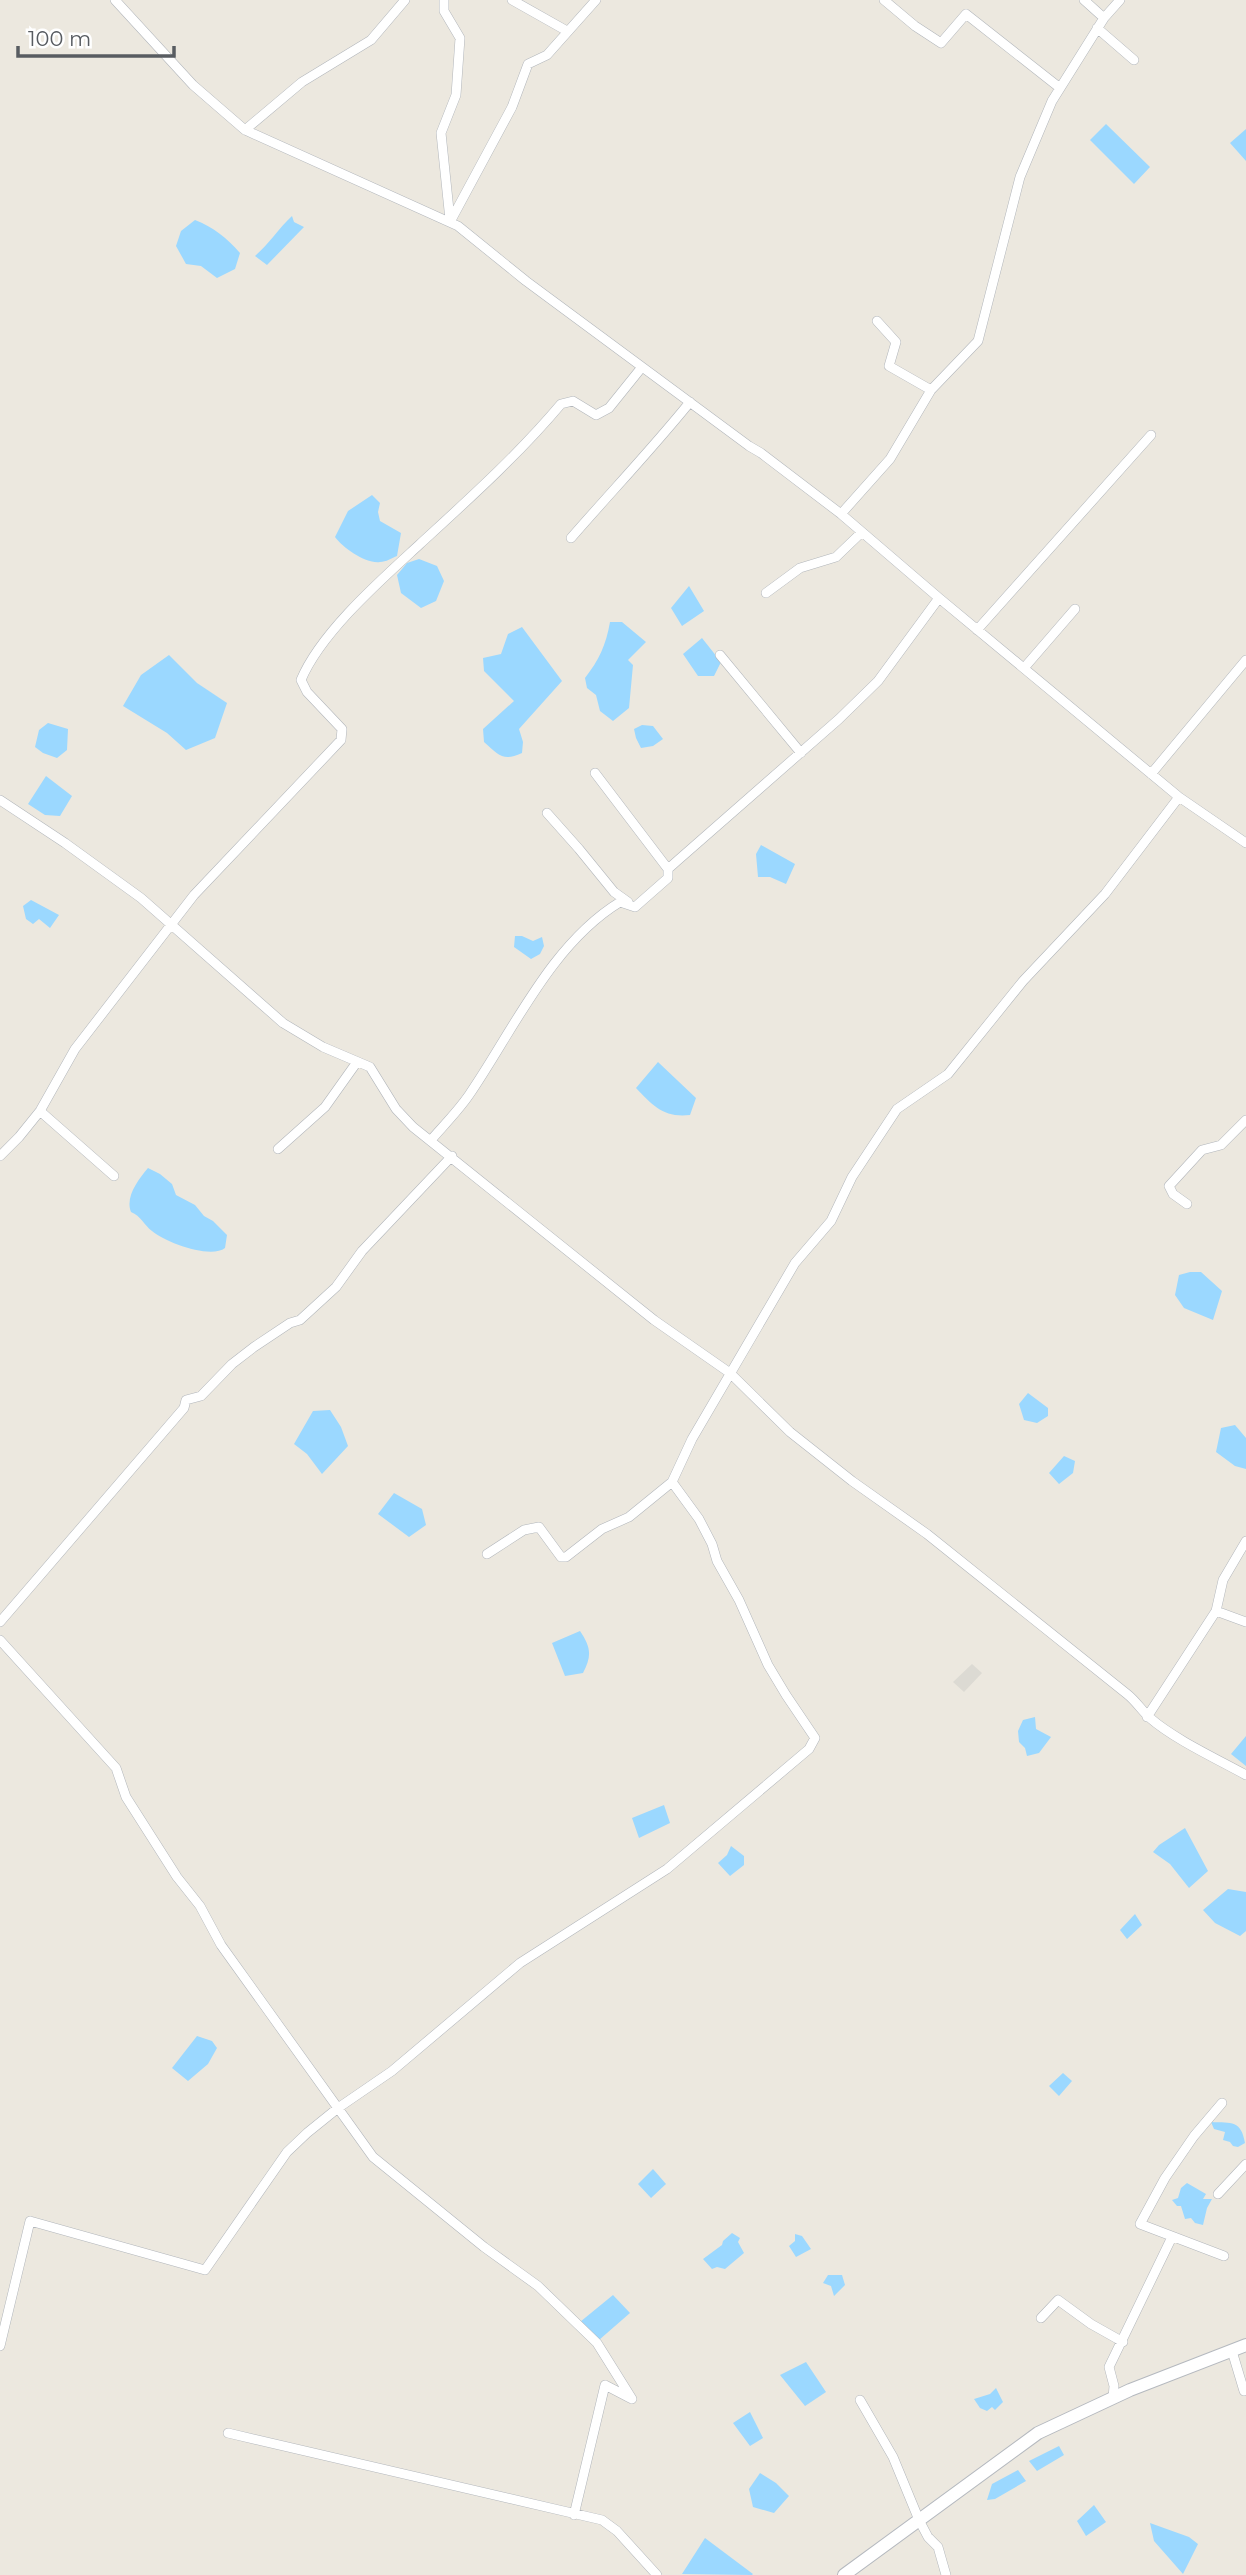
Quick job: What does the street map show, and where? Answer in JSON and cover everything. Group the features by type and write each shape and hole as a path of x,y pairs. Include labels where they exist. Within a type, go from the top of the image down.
{"main road":[{"path":"844,2575 1025,2441 1114,2398 1246,2345"}],"street":[{"path":"115,0 193,85 245,130 450,222 841,514 1150,774 1246,843"},
{"path":"245,130 302,82 370,40 405,0"},
{"path":"444,0 444,11 460,38 456,94 441,133 450,222"},
{"path":"512,0 567,31"},
{"path":"450,222 512,107 528,64 547,55 596,0"},
{"path":"884,0 941,43 966,14 1060,88"},
{"path":"1084,0 1104,18"},
{"path":"841,514 890,459 931,390 978,341 1020,177 1052,101 1104,18 1120,0"},
{"path":"1097,29 1134,60"},
{"path":"877,321 896,342 890,366 931,390"},
{"path":"0,1156 40,1111 75,1049 194,895 341,740 342,729 307,692 301,680 308,663 356,606 464,503 561,404 573,401 596,415 609,408 642,367"},
{"path":"571,538 690,402"},
{"path":"977,630 1151,435"},
{"path":"766,593 800,568 836,557 862,532"},
{"path":"668,869 801,753 878,681 939,598"},
{"path":"1024,668 1075,609"},
{"path":"720,655 801,753"},
{"path":"1150,774 1246,660"},
{"path":"595,773 668,869 668,878 635,907"},
{"path":"487,1554 524,1530 540,1527 561,1558 566,1557 602,1529 629,1517 672,1482 692,1439 794,1263 831,1221 852,1177 897,1109 948,1074 1023,981 1105,894 1179,797"},
{"path":"0,800 65,842 174,924 283,1023 323,1047 370,1067 396,1109 414,1127 654,1320 730,1373 790,1432 997,1588 1140,1705 1147,1717 1246,1775"},
{"path":"547,813 614,892 635,907"},
{"path":"432,1140 468,1096 537,986 571,945 607,910 620,902 635,907"},
{"path":"278,1149 325,1107 357,1062"},
{"path":"40,1111 114,1176"},
{"path":"1186,1204 1173,1194 1169,1186 1202,1150 1222,1145 1246,1120"},
{"path":"0,1622 103,1505 184,1408 186,1400 201,1396 232,1364 290,1323 300,1320 336,1287 362,1251 452,1156"},
{"path":"0,2346 30,2221 205,2270 286,2152 338,2108 392,2071 520,1963 667,1869 808,1749 816,1738 768,1665 699,1519 672,1482"},
{"path":"1147,1717 1216,1611 1223,1580 1246,1541"},
{"path":"1216,1611 1246,1622"},
{"path":"0,1640 116,1768 126,1797 177,1877 200,1906 221,1945 373,2157 484,2247 538,2286 597,2343 632,2399 605,2385 574,2515"},
{"path":"1222,2103 1194,2136 1140,2224 1224,2256"},
{"path":"1218,2194 1246,2164"},
{"path":"1114,2398 1109,2367 1172,2237"},
{"path":"1041,2318 1058,2300 1091,2324 1123,2342"},
{"path":"1232,2351 1244,2391"},
{"path":"860,2400 893,2457 928,2537 938,2547 946,2575"},
{"path":"228,2433 609,2524 657,2575"}],"shaded area":[{"path":"972,1664 982,1673 964,1692 953,1682"}],"water":[{"path":"1106,124 1150,167 1134,184 1090,140"},
{"path":"1246,129 1246,161 1230,143"},
{"path":"292,216 294,222 304,227 267,265 255,256"},
{"path":"195,220 230,242 240,253 235,269 217,278 201,266 186,264 176,246 181,231"},
{"path":"372,495 380,503 380,521 401,533 397,556 382,562 362,558 343,546 335,537 348,511"},
{"path":"419,559 437,566 444,581 436,601 421,608 401,593 397,575 407,563"},
{"path":"689,586 704,611 682,626 671,608"},
{"path":"610,622 622,622 646,642 628,660 633,665 629,708 613,721 600,711 596,695 587,688 585,678 601,652"},
{"path":"522,627 562,681 519,729 523,742 522,753 506,757 484,742 483,729 514,701 484,671 483,658 501,654 508,634"},
{"path":"702,638 721,662 714,676 698,676 683,654"},
{"path":"169,655 197,683 227,703 215,738 186,750 167,733 123,706 141,675"},
{"path":"48,723 68,729 67,750 57,758 35,747 39,730"},
{"path":"642,725 653,726 663,739 653,746 641,748 634,729"},
{"path":"46,776 72,796 60,816 45,815 28,804"},
{"path":"761,845 795,864 786,884 770,877 758,877 756,854"},
{"path":"31,900 59,915 50,928 39,919 33,924 26,919 23,906"},
{"path":"515,936 533,941 542,937 544,946 540,954 531,959 514,947"},
{"path":"658,1062 696,1098 690,1115 666,1113 636,1088"},
{"path":"148,1168 172,1184 176,1195 195,1205 227,1235 225,1248 210,1252 178,1245 149,1229 131,1212 131,1195"},
{"path":"1201,1272 1222,1291 1213,1320 1184,1308 1175,1295 1179,1275"},
{"path":"1028,1393 1048,1408 1048,1416 1037,1423 1024,1420 1019,1404"},
{"path":"330,1410 341,1427 348,1446 322,1474 307,1454 294,1444 313,1411"},
{"path":"1235,1425 1246,1438 1246,1469 1235,1466 1216,1452 1221,1428"},
{"path":"1064,1456 1075,1461 1073,1473 1059,1484 1049,1473"},
{"path":"394,1493 422,1509 426,1525 409,1537 378,1514"},
{"path":"580,1631 588,1647 588,1662 583,1673 565,1676 552,1643"},
{"path":"1035,1717 1036,1729 1051,1737 1039,1753 1027,1756 1025,1748 1019,1742 1018,1731 1023,1720"},
{"path":"1246,1736 1246,1766 1231,1754"},
{"path":"664,1805 670,1823 639,1838 632,1818"},
{"path":"1185,1828 1208,1871 1189,1888 1170,1864 1153,1852"},
{"path":"731,1846 744,1856 744,1865 730,1876 718,1863 727,1855"},
{"path":"1228,1889 1246,1892 1246,1931 1240,1936 1215,1923 1203,1910"},
{"path":"1135,1914 1142,1925 1127,1939 1120,1930"},
{"path":"197,2036 212,2041 217,2048 208,2064 188,2081 172,2068"},
{"path":"1063,2073 1072,2081 1059,2096 1049,2086"},
{"path":"1211,2122 1234,2124 1241,2130 1245,2143 1238,2147 1223,2140 1225,2132 1214,2129"},
{"path":"653,2169 666,2184 651,2198 638,2184"},
{"path":"1187,2183 1206,2194 1203,2199 1212,2199 1203,2225 1195,2223 1191,2218 1185,2219 1181,2206 1177,2206 1172,2200 1178,2198 1181,2188"},
{"path":"732,2233 740,2238 738,2242 744,2253 725,2269 712,2269 703,2259 722,2245"},
{"path":"795,2234 802,2236 811,2249 796,2257 789,2246 795,2241"},
{"path":"828,2275 842,2275 845,2285 834,2296 831,2286 823,2283"},
{"path":"613,2295 630,2313 599,2340 580,2322"},
{"path":"806,2362 826,2392 805,2406 780,2375"},
{"path":"996,2388 1003,2402 995,2410 992,2407 987,2411 980,2408 974,2399 990,2394"},
{"path":"750,2412 763,2438 750,2446 733,2423"},
{"path":"1059,2446 1064,2455 1037,2471 1029,2461"},
{"path":"1018,2470 1026,2481 995,2499 987,2500 992,2484"},
{"path":"760,2473 776,2483 789,2496 774,2513 753,2507 749,2489"},
{"path":"1094,2505 1106,2522 1086,2536 1077,2521"},
{"path":"1150,2523 1189,2537 1198,2544 1183,2574 1154,2541"},
{"path":"705,2538 753,2574 682,2574"}]}
